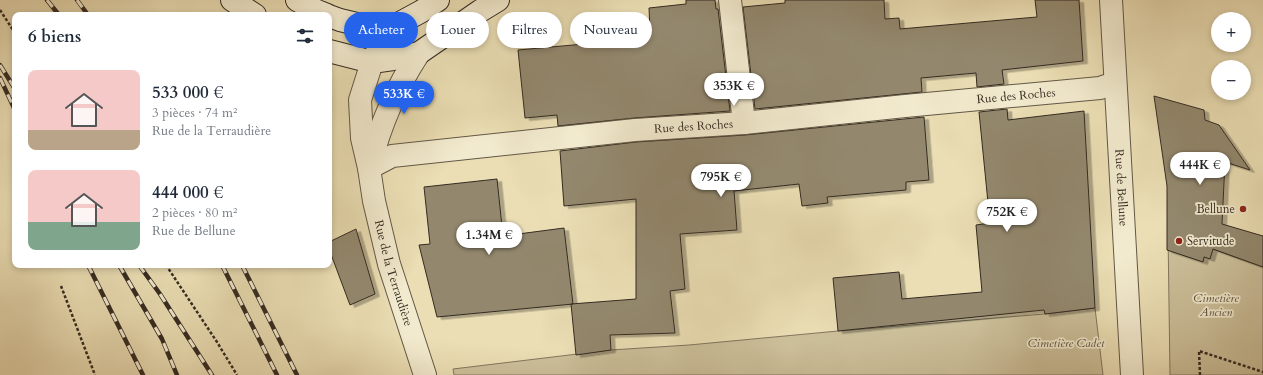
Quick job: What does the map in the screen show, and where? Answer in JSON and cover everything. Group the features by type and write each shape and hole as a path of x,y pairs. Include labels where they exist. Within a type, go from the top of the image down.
{"street":[{"path":"232,0 250,12"},
{"path":"297,0 320,12"},
{"name":"Rue de la Terraudière","path":"418,13 438,0"},
{"name":"Rue de la Terraudière","path":"369,168 375,144 387,110 407,71 419,53 498,0"},
{"path":"730,0 744,123"},
{"name":"Rue de Bellune","path":"1111,0 1132,375"},
{"path":"332,17 344,21"},
{"name":"Rue de la Terraudière","path":"380,48 372,62 360,100 362,138 369,168 374,201 389,264 425,375"},
{"path":"332,52 372,62 419,53"},
{"name":"Rue des Roches","path":"369,168 392,156 636,130 744,123 1100,88 1115,83"}],"path":[{"path":"0,10 12,28"},
{"path":"168,268 237,375"},
{"path":"60,286 95,375"},
{"path":"1200,375 1199,352 1263,372"}],"green space":[{"name":"Cimetière Ancien","path":"1168,233 1263,267 1263,375 1170,375"},
{"name":"Cimetière Cadet","path":"1095,308 1103,375 454,375 453,369 611,350 689,345 1045,314"}],"building":[{"path":"686,0 715,0 716,9 718,9 730,111 634,118 558,126 557,115 525,118 518,50 562,48 562,46 570,45 570,48 652,48 652,12 649,12 649,8 686,4"},
{"path":"785,0 884,0 885,19 899,18 900,29 1037,17 1035,0 1079,0 1083,61 1002,70 1004,84 977,87 976,73 921,78 922,92 755,109 743,7 785,3"},
{"path":"1154,96 1204,110 1205,120 1219,125 1250,170 1225,162 1222,224 1263,236 1263,267 1213,249 1210,259 1204,257 1203,262 1167,250 1167,186"},
{"path":"1007,109 1008,120 1084,111 1095,308 1045,314 1044,310 838,331 833,278 899,272 902,299 982,292 976,225 990,223 979,112"},
{"path":"924,117 929,180 906,182 906,190 827,197 828,203 802,206 799,184 734,191 737,230 680,234 685,289 670,291 675,333 610,335 611,350 576,355 571,304 636,299 636,199 564,206 560,151 636,142 745,135"},
{"path":"497,179 503,236 564,228 573,304 437,317 419,245 430,244 424,187"},
{"path":"356,229 375,294 350,305 332,257 332,241"}],"railway":[{"path":"47,0 57,12"},
{"path":"77,0 86,12"},
{"path":"0,65 12,84"},
{"path":"0,78 12,104"},
{"path":"90,268 143,375"},
{"path":"121,268 162,339 177,375"},
{"path":"141,268 160,294 212,375"},
{"path":"224,268 277,375"},
{"path":"244,268 297,375"}],"place":[{"name":"Bellune","path":"1243,209"},
{"name":"Servitude","path":"1179,241"}]}
